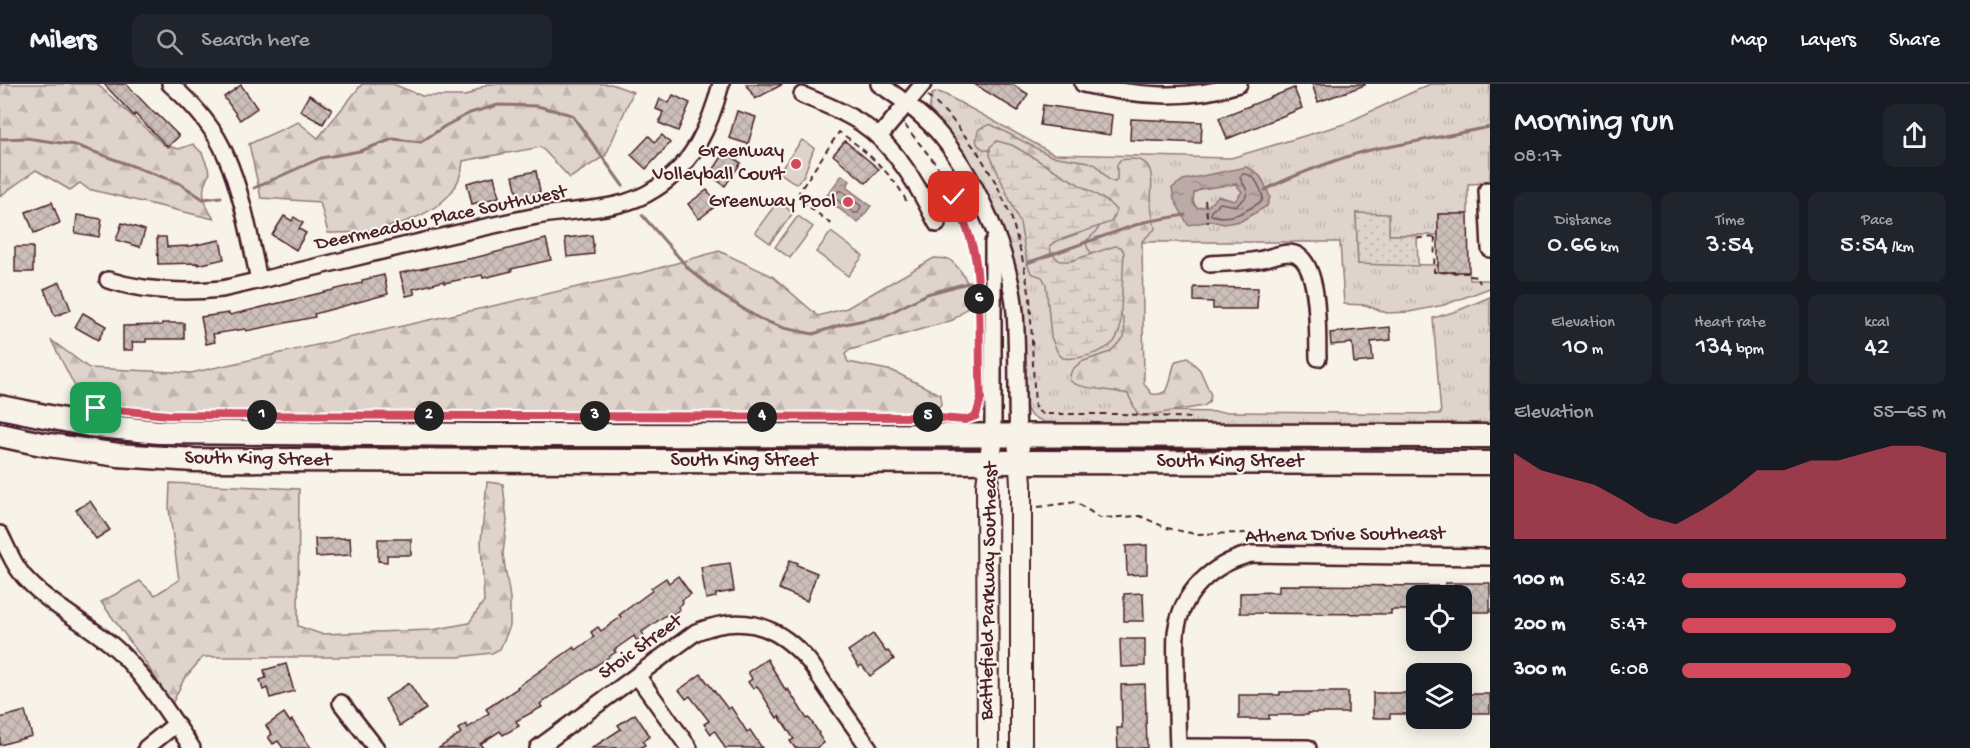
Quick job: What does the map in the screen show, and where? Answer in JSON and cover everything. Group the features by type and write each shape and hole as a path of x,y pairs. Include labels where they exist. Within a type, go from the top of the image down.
{"highway":[{"name":"South King Street","path":"1,411 89,425 159,432 469,435 1490,436"},
{"name":"South King Street","path":"0,435 118,455 194,460 1490,463"}],"main road":[{"name":"Battlefield Parkway Southeast","path":"988,748 987,485 993,435"},
{"name":"Battlefield Parkway Southeast","path":"1018,436 1021,461 1021,748"}],"street":[{"path":"170,84 196,110 226,155 244,216 259,280"},
{"name":"Deermeadow Place Southwest","path":"108,280 144,289 186,292 222,289 532,217 598,209 636,199 655,190 669,179 697,147 714,112 721,84"},
{"path":"879,84 907,103 941,136 957,159 993,230 1005,264 1015,314 1018,436"},
{"path":"879,137 923,84"},
{"path":"1083,84 1113,90 1166,89 1187,96 1239,84"},
{"path":"802,95 842,112 863,124 879,137 915,184 937,224"},
{"path":"1487,190 1490,249"},
{"path":"993,230 993,435"},
{"path":"1210,264 1254,261 1289,253 1300,256 1307,264 1312,277 1317,317 1318,358"},
{"path":"0,534 14,562 28,581 52,602 114,647 131,664 192,748"},
{"name":"Athena Drive Southeast","path":"1178,748 1176,647 1179,616 1194,588 1220,566 1234,559 1251,555 1490,557"},
{"name":"Stoic Street","path":"538,748 638,677 696,632 716,624 736,622 765,627 785,638 806,657 869,748"},
{"path":"638,677 689,748"},
{"path":"341,703 376,748"},
{"path":"146,748 176,724"},
{"path":"1178,748 1308,748"}],"path":[{"path":"896,116 928,153 944,176 964,220 976,261 979,312"},
{"path":"831,224 802,201 799,192 840,132 872,156 903,194 906,201"},
{"path":"1205,200 1208,223"},
{"path":"1418,238 1436,237 1434,272 1470,273 1470,276 1477,277 1480,283"},
{"path":"965,420 976,416 980,408"},
{"path":"323,416 938,418"},
{"path":"1038,507 1076,502 1100,518 1140,516 1167,528 1195,534 1247,533 1255,537"}],"green space":[{"path":"0,84 97,84 164,145 179,149 193,144 202,153 210,173 204,185 204,196 214,219 88,189 80,183 70,190 36,170 0,196"},
{"path":"362,84 393,84 422,96 466,96 487,84 611,84 633,92 606,155 570,178 541,147 463,161 458,181 447,197 431,210 411,220 390,226 347,233 328,233 320,202 261,198 249,144 298,122 318,138"},
{"path":"1430,84 1490,84 1490,183 1468,184 1468,214 1438,214 1438,235 1389,235 1356,213 1358,264 1437,265 1439,272 1469,271 1470,280 1490,280 1490,288 1444,305 1409,312 1387,313 1365,305 1344,304 1340,242 1133,242 1139,411 1441,414 1433,318 1490,297 1490,429 1198,429 1044,422 1031,416 1024,405 1015,273 1009,247 983,184 958,146 929,110 932,94 938,92 944,94 1054,154 1231,158 1344,124"},
{"path":"990,124 1051,156 1096,165 1109,180 1115,182 1117,165 1120,160 1133,159 1147,165 1151,178 1151,206 1155,229 1142,241 1144,384 1152,394 1164,392 1170,384 1176,361 1188,358 1200,370 1211,395 1209,402 1204,406 1142,416 1138,415 1128,394 1087,387 1070,380 1072,370 1081,362 1110,352 1124,337 1123,317 1115,309 1098,257 1089,250 1086,244 1101,224 992,151 980,147 976,138 979,129"},
{"name":"Greenway Volleyball Court","path":"802,140 814,148 804,175 796,184 779,172"},
{"path":"997,141 1012,145 1107,201 1116,210 1111,222 1054,242 1050,246 1051,253 1060,261 1071,261 1115,246 1121,247 1124,252 1120,329 1114,342 1104,349 1076,358 1063,358 1058,353 1051,337 1046,284 1042,277 1031,273 1020,223 990,155 990,147"},
{"path":"778,201 793,213 770,243 755,232"},
{"path":"1356,213 1389,214 1389,235 1417,235 1418,266 1358,264"},
{"path":"798,216 813,227 790,258 775,247"},
{"path":"831,232 863,256 848,276 816,252"},
{"path":"719,251 772,276 818,316 847,308 934,258 949,259 966,280 967,308 953,320 850,350 845,354 848,362 893,371 941,395 941,405 927,414 170,412 82,400 51,340 89,368 191,373 645,272"},
{"path":"487,482 503,484 507,521 503,554 510,598 510,626 500,649 492,653 458,657 203,657 184,679 172,704 145,662 101,602 140,581 155,595 179,580 169,509 170,483 299,489 298,626 321,634 432,630 469,623 484,601 481,541"}],"water":[{"path":"1246,167 1259,175 1270,197 1267,206 1241,221 1224,224 1211,221 1188,225 1174,199 1172,188 1183,180","holes":["1236,184 1242,192 1235,201 1218,196 1208,206 1197,208 1193,202 1194,193 1201,189"]},
{"name":"Greenway Pool","path":"842,175 850,181 846,187 871,206 858,223 825,198"}],"building":[{"path":"104,84 126,84 179,136 168,147"},
{"path":"746,84 783,84 755,99"},
{"path":"974,84 1012,84 1028,94 1018,111"},
{"path":"1312,84 1365,84 1365,85 1318,102"},
{"path":"241,85 257,108 240,120 224,97"},
{"path":"1294,88 1302,108 1227,139 1219,118"},
{"path":"309,95 332,109 323,124 300,111"},
{"path":"673,95 690,103 678,131 659,123 663,112 656,109 660,99 669,103"},
{"path":"1043,105 1112,115 1110,135 1040,125"},
{"path":"737,111 756,117 748,144 729,138"},
{"path":"1131,119 1202,122 1201,143 1130,140"},
{"path":"662,135 670,143 646,169 631,155 649,136 655,142"},
{"path":"845,141 879,169 866,183 833,155"},
{"path":"725,152 741,163 725,186 710,175"},
{"path":"536,171 540,192 518,197 513,176"},
{"path":"494,176 499,197 472,204 467,183"},
{"path":"707,190 718,204 699,219 688,204"},
{"path":"52,202 60,223 34,233 26,212"},
{"path":"1438,214 1468,214 1469,272 1438,272"},
{"path":"77,215 102,219 99,237 75,233"},
{"path":"284,216 292,221 294,217 303,223 299,229 306,233 296,250 272,235"},
{"path":"122,223 145,230 140,247 116,240"},
{"path":"592,235 594,254 567,257 565,238"},
{"path":"157,237 166,237 167,247 191,246 220,240 224,259 198,265 198,263 158,264"},
{"path":"546,239 551,260 483,278 482,275 444,283 444,281 413,289 415,294 406,296 400,273 478,257"},
{"path":"15,247 33,247 33,272 15,272"},
{"path":"384,275 388,294 314,314 315,317 246,331 245,329 213,334 215,342 206,344 201,317 229,313 230,315 362,283 362,280"},
{"path":"60,282 71,310 55,316 44,289"},
{"path":"1194,287 1258,288 1257,309 1213,309 1213,302 1194,301"},
{"path":"83,313 106,326 98,340 75,327"},
{"path":"162,323 184,323 184,339 146,339 146,342 132,342 133,350 123,350 123,326 162,325"},
{"path":"1390,327 1391,340 1371,342 1373,361 1354,363 1352,343 1331,345 1330,333"},
{"path":"90,501 110,530 96,539 76,510"},
{"path":"350,538 351,555 316,557 315,539"},
{"path":"378,539 411,539 411,555 387,555 387,562 378,561"},
{"path":"1147,545 1147,574 1127,575 1126,546"},
{"path":"790,560 817,573 807,601 779,589"},
{"path":"730,563 734,591 716,594 716,597 706,599 701,567"},
{"path":"678,576 691,594 682,600 683,603 678,607 680,609 671,616 669,613 642,632 644,636 637,641 634,636 614,650 616,652 540,704 542,707 516,721 519,726 503,735 500,731 480,744 483,748 439,748 461,733 458,729 466,724 468,728 489,713 486,709 574,647 576,650 594,637 591,632 598,627 601,631 621,617 619,615 653,590 651,588 666,578 669,583"},
{"path":"1445,583 1490,583 1490,612 1472,612 1472,585 1445,585"},
{"path":"1279,585 1406,586 1406,610 1391,610 1391,614 1240,613 1240,593 1279,592"},
{"path":"1143,593 1144,621 1124,621 1124,594"},
{"path":"873,634 894,659 870,676 862,665 859,667 848,651"},
{"path":"1120,639 1145,639 1145,666 1121,667"},
{"path":"767,659 786,691 788,689 819,733 824,743 816,748 795,748 790,741 794,739 779,716 777,718 757,686 753,689 748,682 752,679 748,672"},
{"path":"286,664 294,691 270,698 267,688 263,690 260,680 266,678 264,670"},
{"path":"701,674 728,709 731,707 747,732 750,730 762,748 725,748 715,731 711,734 704,724 709,721 690,696 686,699 679,690"},
{"path":"409,683 426,709 400,726 385,699"},
{"path":"1145,684 1147,748 1118,748 1117,728 1122,728 1121,685"},
{"path":"1280,692 1348,692 1348,713 1269,715 1269,719 1239,719 1239,695 1280,695"},
{"path":"1373,693 1406,693 1406,714 1390,714 1390,718 1373,718"},
{"path":"1472,694 1490,694 1490,713 1472,713"},
{"path":"25,711 32,736 0,745 0,718"},
{"path":"284,713 290,722 292,720 311,748 283,748 278,741 273,744 268,737 272,734 266,726"},
{"path":"635,714 650,736 643,741 645,745 640,748 592,748 621,729 618,725"}],"waterway":[{"path":"254,188 321,158 360,151 393,139 421,142 470,113 498,105 537,106 572,115 623,186"},
{"path":"1265,190 1307,171 1362,152 1490,127"},
{"path":"0,139 26,138 75,145 179,183 203,199 221,197"},
{"path":"642,215 689,269 721,295 760,319 784,328 813,334 840,325 884,316 927,294 971,282"},
{"path":"1027,263 1144,222 1185,215"}],"place":[{"name":"Greenway Volleyball Court","path":"796,164"},
{"name":"Greenway Pool","path":"848,202"}],"route":[{"path":"96,408 168,415 928,417 967,420 976,416 981,398 978,285 976,261 964,220 954,197"}]}
